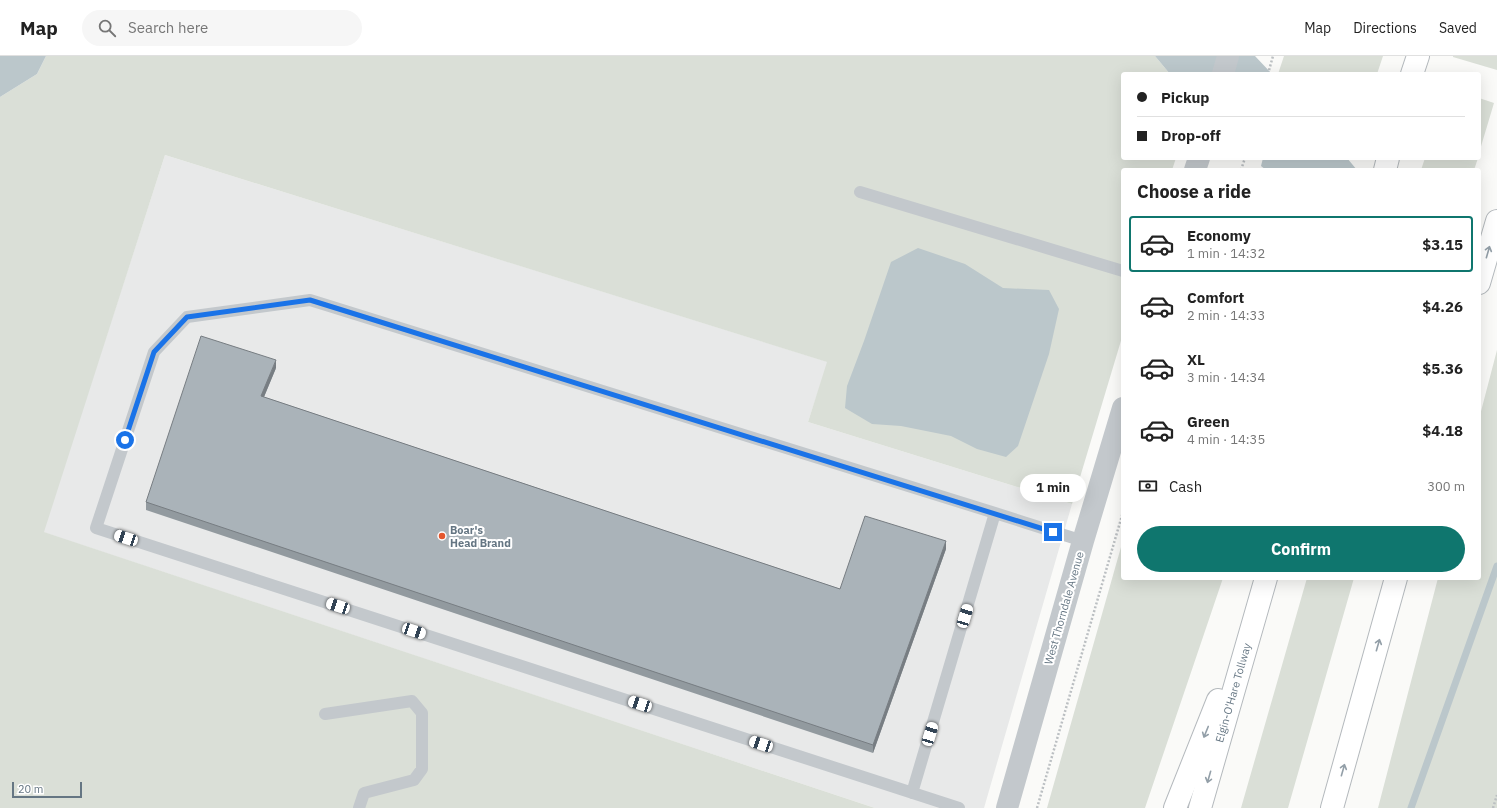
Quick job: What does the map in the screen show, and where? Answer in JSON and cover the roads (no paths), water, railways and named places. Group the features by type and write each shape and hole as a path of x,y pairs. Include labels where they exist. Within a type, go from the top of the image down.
{"highway":[{"path":"1413,72 1418,56"},
{"path":"1481,276 1497,221"},
{"path":"1332,808 1395,580"},
{"path":"1175,808 1264,585"},
{"name":"Elgin-O'Hare Tollway","path":"1200,808 1264,585"}],"street":[{"path":"1224,72 1228,56"},
{"name":"West Thorndale Avenue","path":"1007,808 1082,541 1121,414"}],"lane":[{"path":"860,192 1121,269"},
{"path":"959,808 96,528 154,352 187,317 310,300 1082,541"},
{"path":"912,793 995,513"},
{"path":"325,714 412,701 422,713 422,769 414,780 364,793 359,808"}],"waterway":[{"path":"1411,808 1497,566"}],"place":[{"name":"Boar's Head Brand","path":"442,536"}]}
